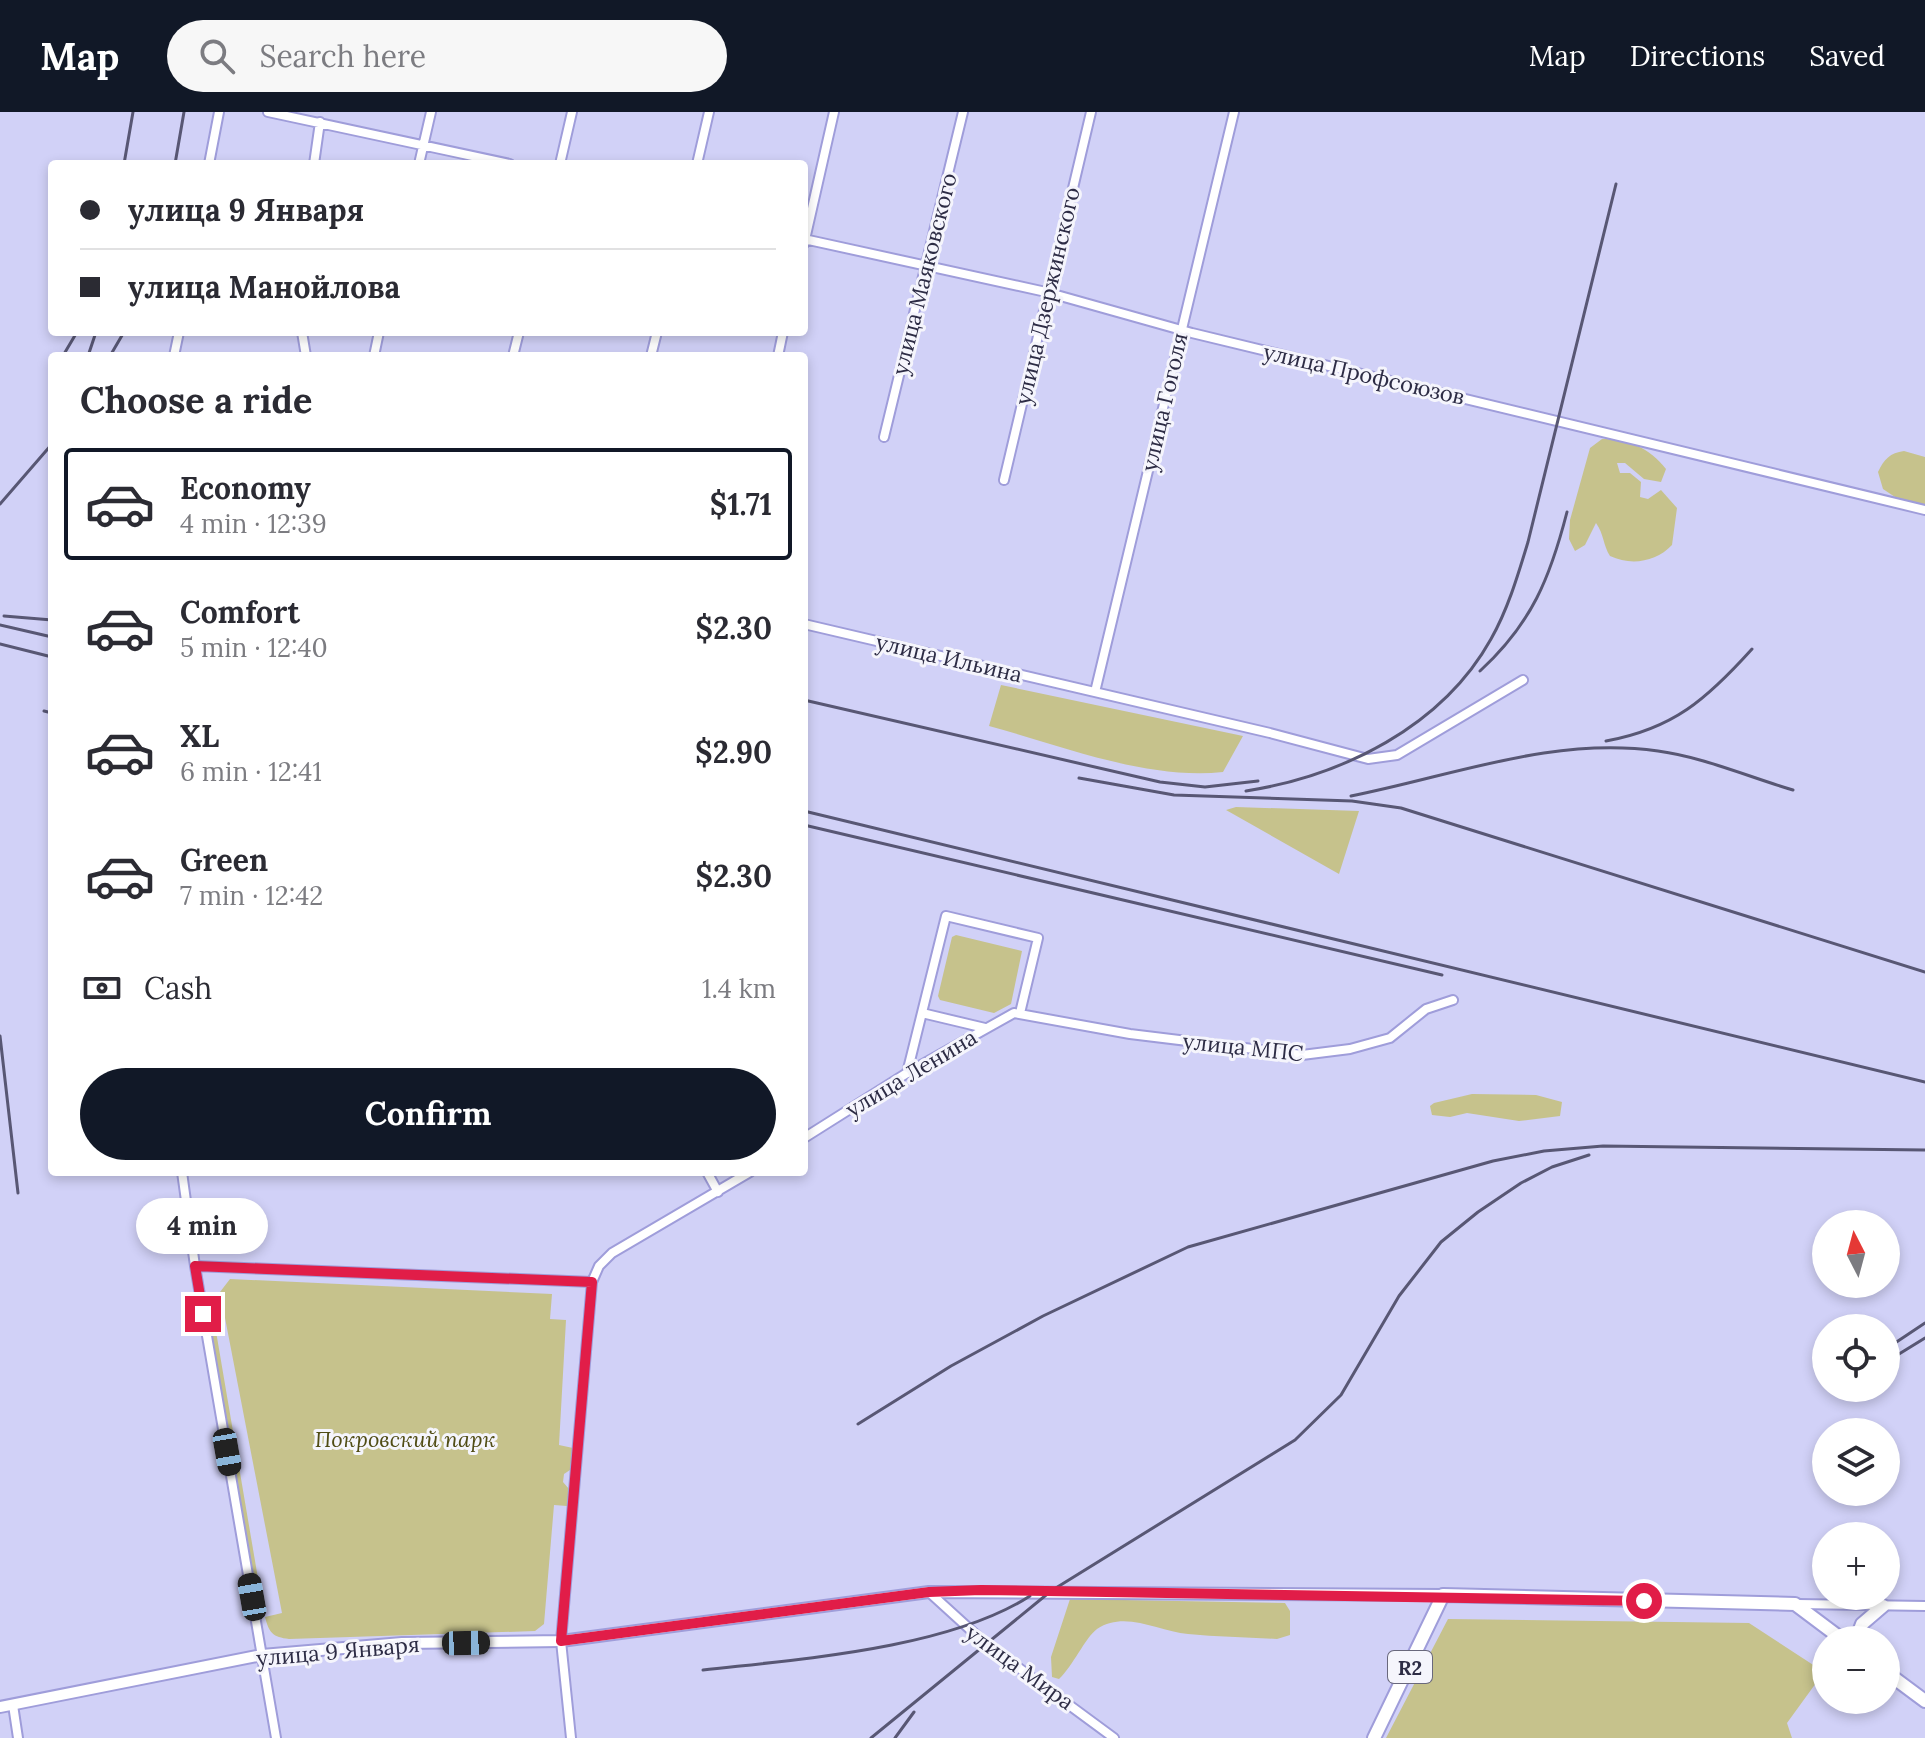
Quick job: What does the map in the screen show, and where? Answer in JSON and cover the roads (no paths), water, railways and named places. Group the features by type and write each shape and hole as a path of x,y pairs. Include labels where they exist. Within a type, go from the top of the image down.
{"main road":[{"name":"улица 9 Января","path":"1443,1595 1795,1604"},
{"name":"R2","path":"1374,1738 1443,1595"},
{"path":"1795,1604 1824,1626"},
{"path":"1861,1626 1878,1610"},
{"path":"1900,1682 1925,1701"}],"street":[{"path":"210,160 219,112"},
{"path":"268,112 493,160"},
{"path":"420,160 431,112"},
{"path":"561,160 572,112"},
{"path":"698,160 709,112"},
{"path":"808,224 834,112"},
{"name":"улица Маяковского","path":"884,437 963,112"},
{"name":"улица Дзержинского","path":"1004,480 1091,112"},
{"name":"улица Гоголя","path":"1095,692 1234,112"},
{"path":"315,160 320,122"},
{"name":"улица Профсоюзов","path":"808,242 927,264 1046,292 1925,510"},
{"name":"улица Ильина","path":"808,625 1270,733 1356,758 1381,759 1397,755 1523,680"},
{"path":"907,1073 946,916 1038,938 1020,1013"},
{"name":"улица МПС","path":"1020,1013 1130,1034 1302,1055 1350,1049 1390,1038 1426,1009 1453,1000"},
{"path":"922,1013 985,1028"},
{"name":"улица Ленина","path":"808,1135 907,1073 985,1028 1020,1013"},
{"path":"183,1176 195,1266 276,1738"},
{"path":"709,1176 718,1192"},
{"path":"571,1738 561,1641 592,1282 599,1266 612,1253 744,1176"},
{"path":"195,1266 592,1282"},
{"name":"улица 9 Января","path":"0,1707 262,1655 402,1643 561,1641 929,1592 1443,1595"},
{"name":"улица Мира","path":"929,1592 985,1643 1114,1738"},
{"name":"улица 9 Января","path":"1795,1604 1812,1604"},
{"name":"улица 9 Января","path":"1900,1606 1925,1606"},
{"path":"13,1705 18,1738"}],"railway":[{"path":"125,160 133,112"},
{"path":"176,160 184,112"},
{"path":"1246,791 1318,773 1353,760 1386,742 1446,698 1491,639 1508,604 1528,542 1616,184"},
{"path":"65,352 75,336"},
{"path":"89,352 95,336"},
{"path":"112,352 122,336"},
{"path":"0,504 48,449"},
{"path":"1480,671 1513,635 1537,598 1554,558 1567,512"},
{"path":"4,616 48,620"},
{"path":"0,625 48,636"},
{"path":"0,644 48,656"},
{"path":"1606,741 1630,736 1670,720 1704,697 1752,649"},
{"path":"808,701 1160,782 1205,787 1258,781"},
{"path":"44,711 48,712"},
{"path":"1351,796 1541,753 1619,748 1692,758 1793,790"},
{"path":"1079,778 1174,795 1352,801 1401,808 1925,972"},
{"path":"808,812 1925,1082"},
{"path":"808,826 1442,975"},
{"path":"0,1036 18,1193"},
{"path":"858,1424 951,1366 1043,1316 1188,1247 1493,1161 1544,1151 1603,1146 1925,1150"},
{"path":"871,1738 1051,1591 1295,1440 1341,1395 1399,1296 1441,1242 1521,1183 1552,1167 1589,1155"},
{"path":"1900,1340 1925,1323"},
{"path":"1900,1353 1925,1338"},
{"path":"703,1670 827,1656 916,1640 996,1614 1030,1596"},
{"path":"895,1738 914,1712"}],"park label":[{"name":"Покровский парк","path":"405,1439"}]}
